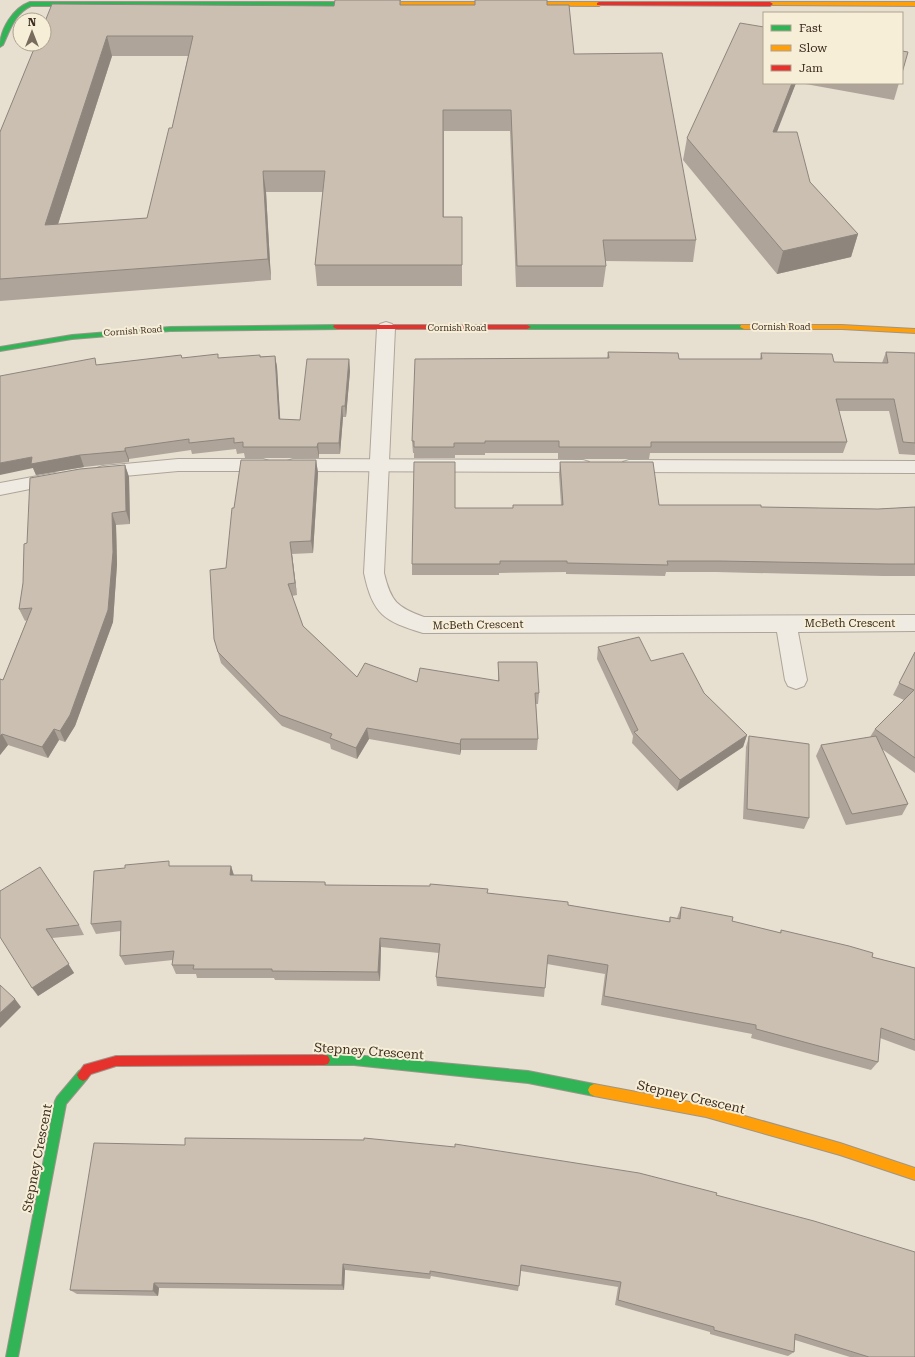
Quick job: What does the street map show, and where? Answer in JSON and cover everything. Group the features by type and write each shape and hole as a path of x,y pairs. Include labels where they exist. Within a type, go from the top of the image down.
{"street":[{"path":"0,45 15,14 21,8 30,4 154,2 733,2 915,4"},
{"name":"Cornish Road","path":"0,349 40,341 116,332 194,327 842,327 915,331"},
{"name":"McBeth Crescent","path":"386,328 374,573 379,596 396,615 423,625 786,623 915,624"},
{"path":"786,623 796,680"},
{"name":"Stepney Crescent","path":"12,1357 61,1100 88,1069 116,1061 354,1060 528,1077 706,1111 840,1149 915,1174"}],"lane":[{"path":"91,473 178,465 600,466"},
{"path":"616,466 915,467"},
{"path":"0,489 68,477"}],"building":[{"path":"335,0 400,0 400,5 475,5 475,0 547,0 547,5 569,5 574,54 662,53 696,240 603,240 606,266 517,266 511,110 443,110 443,217 462,217 462,265 315,265 325,171 263,171 268,259 0,279 0,132 33,52 52,52 52,12 49,12 52,4 334,6","holes":["107,36 193,36 172,128 169,128 147,218 45,225"]},
{"path":"740,23 763,27 763,84 792,84 773,132 797,132 810,182 858,234 783,251 687,138"},
{"path":"903,51 908,52 903,70"},
{"path":"608,352 678,353 679,359 762,359 761,353 832,354 834,362 888,363 886,352 915,353 915,443 903,442 894,399 836,399 847,442 651,442 651,447 559,447 559,441 485,441 485,443 454,443 454,447 414,447 414,441 412,441 415,359 609,358"},
{"path":"218,354 218,358 260,355 260,357 275,356 279,419 300,420 307,359 349,359 345,406 342,406 339,443 318,443 317,447 243,447 243,442 234,443 234,438 189,443 189,439 125,448 125,451 80,455 31,464 32,457 0,463 0,376 95,358 96,365 181,355 182,358"},
{"path":"241,460 316,460 311,541 290,542 295,583 288,584 303,626 357,677 365,663 417,682 420,668 499,681 498,662 537,662 539,693 535,693 538,739 461,739 460,744 367,728 356,748 330,738 332,734 280,715 218,652 214,639 210,570 226,568 232,508 234,508"},
{"path":"414,462 455,462 455,508 513,508 513,505 563,505 560,462 653,462 659,505 761,505 761,507 878,509 915,507 915,564 667,561 668,565 567,563 567,561 500,561 500,564 412,564"},
{"path":"125,465 126,511 112,513 113,552 108,610 70,715 60,731 54,729 42,747 2,734 0,736 0,679 3,680 32,608 19,609 23,583 24,544 27,543 30,478 80,469"},
{"path":"639,637 651,661 683,653 704,693 747,735 680,780 634,732 638,730 598,647"},
{"path":"915,652 915,758 875,729 914,690 899,683"},
{"path":"749,736 809,744 809,818 747,809"},
{"path":"876,736 908,804 852,814 821,745"},
{"path":"169,861 169,866 231,866 230,875 252,875 251,881 325,882 325,885 430,886 430,884 488,889 487,893 568,902 568,905 670,922 670,917 680,919 681,907 733,917 732,921 781,933 781,930 849,946 873,953 872,957 915,968 915,1040 881,1028 878,1062 756,1029 756,1025 604,996 608,965 548,955 545,988 436,977 440,944 380,938 378,972 272,971 272,969 193,969 194,965 172,965 174,951 120,956 121,921 91,924 94,871 125,868 125,865"},
{"path":"40,867 79,925 46,929 69,964 32,988 0,937 0,891"},
{"path":"0,985 15,999 0,1013"},
{"path":"185,1138 364,1140 364,1138 455,1147 455,1144 639,1173 717,1193 716,1195 814,1221 915,1252 915,1357 869,1357 795,1334 794,1352 714,1330 714,1327 618,1300 621,1282 521,1265 519,1286 430,1271 430,1274 343,1264 342,1285 154,1283 153,1291 70,1290 94,1143 185,1145"}],"traffic: fast":[{"path":"0,45 15,15 30,4 361,4"},
{"path":"0,349 72,337 170,329 337,327"},
{"path":"527,327 744,327"},
{"path":"324,1060 354,1060 528,1077 594,1090"},
{"path":"12,1357 61,1101 83,1075"}],"traffic: slow":[{"path":"361,4 599,4"},
{"path":"770,4 915,4"},
{"path":"744,327 842,327 915,331"},
{"path":"594,1090 706,1111 840,1149 915,1174"}],"traffic: jam":[{"path":"599,4 770,4"},
{"path":"337,327 527,327"},
{"path":"83,1075 88,1069 116,1061 324,1060"}]}
